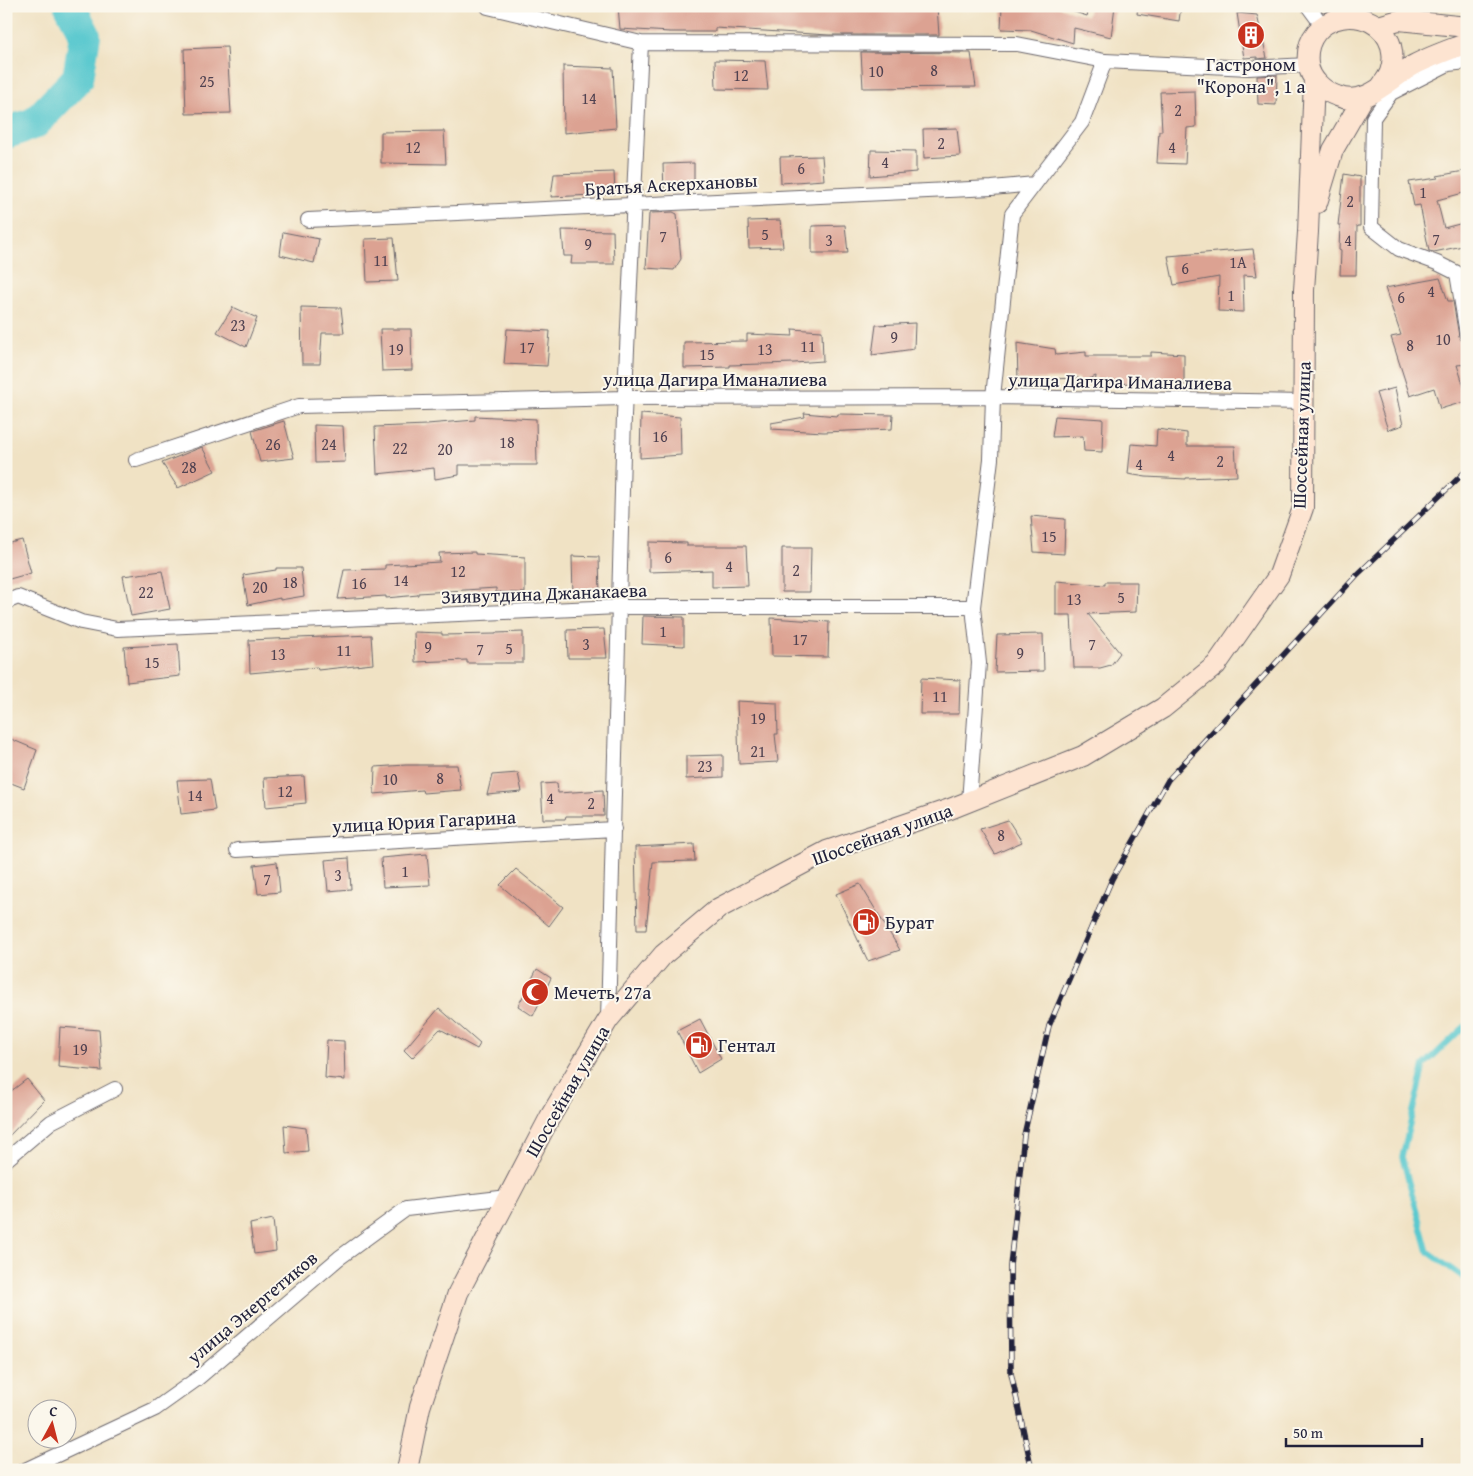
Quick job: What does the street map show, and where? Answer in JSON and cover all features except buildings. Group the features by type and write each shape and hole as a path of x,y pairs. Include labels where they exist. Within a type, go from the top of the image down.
{"main road":[{"path":"1308,232 1311,72 1308,50 1313,36 1325,15 1335,17 1348,14 1467,27"},
{"path":"1308,232 1333,150 1372,93 1390,73 1393,54 1388,36 1371,17"},
{"path":"1311,72 1327,92 1345,99 1372,93 1414,65 1467,43"},
{"name":"Шоссейная улица","path":"407,1470 420,1407 458,1292 550,1117 608,1020 664,955 719,908 827,851 969,802 1083,756 1163,708 1216,664 1279,575 1302,508 1304,290 1308,232"}],"street":[{"path":"1308,6 1325,15"},
{"path":"488,7 641,43 1017,44 1104,61 1311,72"},
{"path":"608,1020 625,398 641,43"},
{"path":"969,802 978,663 973,607 991,460 993,397 1012,214 1082,122 1104,61"},
{"path":"1467,62 1448,64 1391,93 1373,118 1372,227 1399,249 1462,273 1467,334"},
{"name":"Братья Аскерхановы","path":"308,220 992,188 1035,184"},
{"name":"улица Дагира Иманалиева","path":"136,460 299,406 625,398 993,397 1303,402"},
{"name":"Зиявутдина Джанакаева","path":"6,602 18,597 81,622 117,629 620,607 973,607"},
{"name":"улица Юрия Гагарина","path":"237,850 614,829"},
{"path":"6,1160 51,1122 115,1088"},
{"name":"улица Энергетиков","path":"25,1470 155,1409 197,1379 339,1258 406,1209 508,1197"}],"waterway":[{"path":"6,133 35,123 78,78 85,35 70,6"},
{"path":"1467,1024 1424,1065 1402,1157 1428,1252 1467,1280"}],"railway":[{"path":"1032,1470 1011,1373 1010,1266 1024,1135 1049,1026 1112,879 1168,780 1358,574 1467,470"}],"place":[{"name":"Гастроном \"Корона\", 1 а","path":"1251,35"},
{"name":"Бурат","path":"866,922"},
{"name":"Мечеть, 27а","path":"535,992"},
{"name":"Гентал","path":"699,1045"}]}
